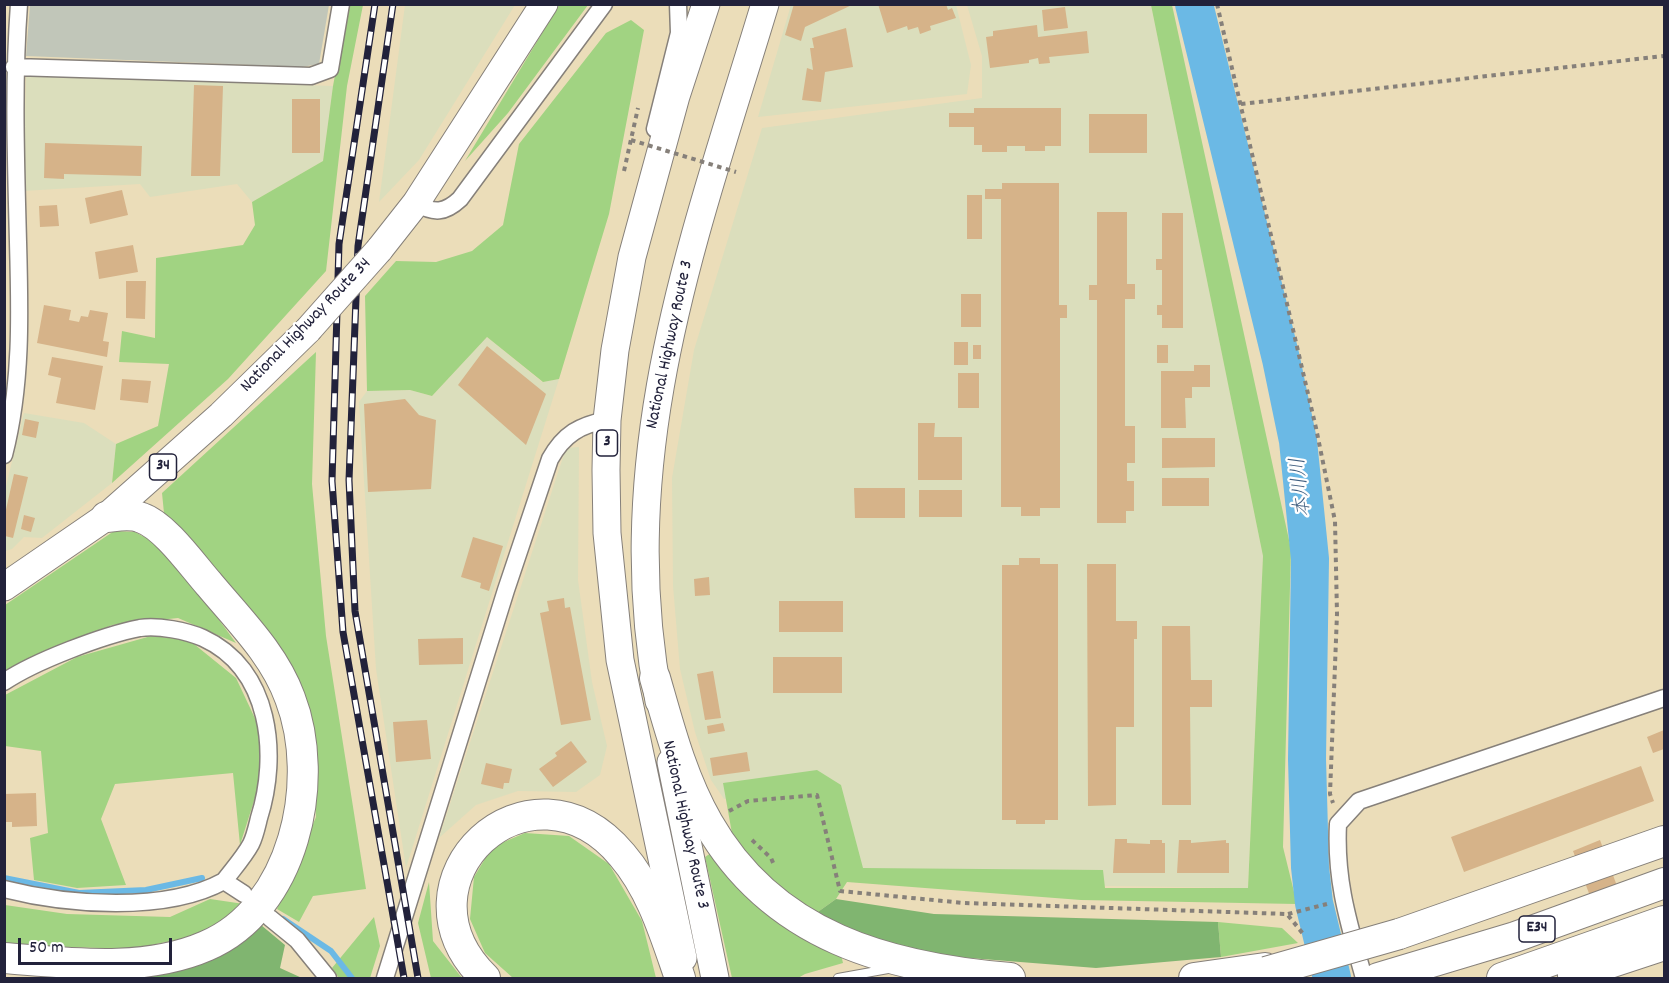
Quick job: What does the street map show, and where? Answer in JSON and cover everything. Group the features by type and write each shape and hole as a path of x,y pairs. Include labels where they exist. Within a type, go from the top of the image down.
{"highway":[{"name":"National Highway Route 34","path":"4,587 106,517 221,415 308,330 379,250 416,203 544,4"},
{"name":"National Highway Route 3","path":"687,978 620,660 607,533 608,420 615,350 632,257 676,96 706,4"},
{"path":"676,96 705,28 719,4"},
{"name":"National Highway Route 3","path":"715,978 655,678 644,583 644,534 652,431 660,376 690,255 765,4"},
{"path":"4,958 133,963 160,960 208,946 248,918 265,898 283,868 297,826 301,752 291,699 281,677 246,629 180,551 154,525 142,518 127,515 106,517"},
{"path":"655,678 680,762 708,824 743,872 789,913 848,945 912,966 1010,978"},
{"path":"485,978 468,958 454,922 454,888 459,869 469,852 482,837 514,818 533,815 554,816 589,828 607,839 622,854 648,894 680,978"},
{"path":"1194,978 1257,973 1312,949 1399,934 1665,841"},
{"name":"E34","path":"1378,978 1515,937 1665,883"},
{"path":"1502,978 1665,921"},
{"path":"1563,978 1665,945"}],"street":[{"path":"4,455 11,431 20,342 11,227 14,67 19,4"},
{"path":"14,67 311,76 330,69 341,4"},
{"path":"416,203 427,210 439,212 451,207 460,199 604,4"},
{"path":"632,257 659,107 678,33 678,4"},
{"path":"385,978 506,590 550,459 558,444 570,433 586,424 608,420"},
{"path":"4,682 40,663 142,628 173,630 202,638 224,651 248,676 262,706 269,737 269,766 264,801 251,843 224,881 204,892 170,901 143,903 26,894 4,889"},
{"path":"1364,978 1342,901 1336,860 1338,824 1359,801 1665,698"},
{"path":"224,881 244,894"},
{"path":"270,918 297,940 328,978"}],"lane":[{"path":"838,978 912,966"}],"path":[{"path":"1217,4 1335,521 1337,614 1330,794 1338,824"},
{"path":"1241,104 1665,56"},
{"path":"624,171 638,108"},
{"path":"631,140 736,172"},
{"path":"708,824 748,801 816,795 840,891 964,903 1287,914 1342,901"},
{"path":"1287,914 1312,949"}],"shaded area":[{"path":"30,4 329,5 319,64 302,67 26,56"},
{"path":"405,5 515,5 419,160 379,202"},
{"path":"791,5 956,5 971,65 967,94 758,117"},
{"path":"967,5 1151,5 1263,556 1248,888 847,882 821,790 724,799 711,780 695,732 680,669 673,586 672,478 694,350 762,128 982,98 982,56"},
{"path":"26,76 333,86 323,161 252,202 237,184 150,197 140,184 23,191"},
{"path":"487,337 542,382 559,379 406,868 376,669 359,402 367,391 410,390 432,396"},
{"path":"24,413 84,423 116,444 112,483 42,538 24,537 12,549 5,551 5,490"},
{"path":"579,447 578,580 592,682 607,746 600,775 576,792 518,791 476,805 439,838 566,448"}],"green space":[{"path":"348,5 363,5 347,86 326,271 228,379 112,483 116,444 158,426 169,364 119,362 122,331 155,338 156,258 243,245 255,225 252,202 323,161 333,86"},
{"path":"559,5 588,5 508,113 465,161"},
{"path":"1151,5 1172,5 1291,549 1283,847 1297,904 1081,900 847,882 836,899 815,914 772,880 733,839 723,783 817,770 841,785 863,868 1103,870 1105,888 1248,888 1263,556"},
{"path":"631,20 644,30 609,214 559,379 543,382 487,337 432,396 410,390 367,391 365,296 396,261 436,262 472,251 503,225 519,144 606,33"},
{"path":"316,352 312,484 326,636 366,889 313,896 299,922 277,909 316,817 309,711 278,648 164,513 162,493"},
{"path":"114,531 135,532 167,549 236,643 178,618 112,625 5,672 5,605"},
{"path":"151,636 189,640 236,678 260,729 260,782 240,845 233,773 115,784 101,819 126,885 77,888 34,880 30,838 48,833 41,751 5,746 5,695 77,657"},
{"path":"525,833 569,836 609,864 642,921 656,978 513,978 485,953 470,919 474,877 492,847"},
{"path":"714,851 841,955 843,963 798,978 732,978 705,857"},
{"path":"429,882 433,941 462,978 431,978 418,923"},
{"path":"210,899 244,904 205,934 132,949 5,945 5,905 67,914 170,917"},
{"path":"836,899 934,914 1218,922 1221,957 1096,968 957,957 868,941 815,914"},
{"path":"374,917 380,946 370,978 339,978 332,968"},
{"path":"1218,922 1282,928 1298,943 1221,957"},
{"path":"261,925 285,945 280,968 302,978 131,978 212,960"}],"building":[{"path":"794,4 854,4 805,27 801,41 785,35"},
{"path":"878,4 946,4 948,10 952,8 956,18 930,26 931,30 920,34 918,27 908,30 907,26 887,33"},
{"path":"1065,7 1068,28 1044,31 1042,10"},
{"path":"1037,25 1038,37 1087,31 1089,53 1049,57 1050,63 1039,64 1038,58 1029,60 1029,63 990,68 986,37 993,36 993,31"},
{"path":"846,28 853,67 825,72 821,102 802,100 807,68 813,70 810,48 814,48 812,38"},
{"path":"194,85 223,86 220,176 191,176"},
{"path":"292,99 320,99 320,153 292,153"},
{"path":"974,108 1061,108 1061,146 1045,146 1045,151 1025,151 1025,146 1007,146 1007,152 982,152 982,145 974,145 974,127 949,127 949,113 974,113"},
{"path":"1089,114 1147,114 1147,153 1089,153"},
{"path":"45,143 142,146 141,176 64,174 64,179 44,178"},
{"path":"1002,183 1059,183 1059,305 1067,305 1067,318 1060,318 1060,508 1040,508 1040,516 1021,516 1021,507 1001,507 1001,199 985,199 985,189 1002,189"},
{"path":"122,190 128,215 90,224 85,198"},
{"path":"967,195 982,195 982,239 967,239"},
{"path":"57,205 59,226 40,227 39,206"},
{"path":"1097,212 1127,212 1127,284 1135,284 1135,299 1125,299 1125,426 1135,426 1135,463 1127,463 1127,481 1134,481 1134,511 1126,511 1126,523 1097,523 1097,300 1089,300 1089,285 1097,285"},
{"path":"1162,213 1183,213 1183,328 1162,328 1162,315 1157,315 1157,305 1162,305 1162,270 1156,270 1156,259 1162,259"},
{"path":"133,245 138,272 99,279 95,252"},
{"path":"126,281 146,281 145,319 126,318"},
{"path":"961,294 981,294 981,327 961,327"},
{"path":"44,305 71,310 69,320 79,322 81,316 88,317 90,310 108,313 103,341 109,342 107,357 37,343"},
{"path":"954,342 968,342 968,365 954,365"},
{"path":"973,345 981,345 981,359 973,359"},
{"path":"1157,345 1168,345 1168,363 1157,363"},
{"path":"487,346 546,394 526,445 458,385"},
{"path":"52,357 103,366 95,410 56,403 61,378 48,375"},
{"path":"1194,365 1210,365 1210,387 1192,387 1192,398 1185,398 1186,428 1161,428 1161,371 1194,371"},
{"path":"958,373 979,373 979,408 958,408"},
{"path":"122,379 151,381 148,403 120,400"},
{"path":"405,399 419,415 436,420 431,489 368,492 364,404"},
{"path":"25,419 39,422 36,438 22,435"},
{"path":"918,423 935,423 934,437 962,437 962,480 918,480"},
{"path":"1162,438 1215,438 1215,467 1162,468"},
{"path":"14,474 28,477 13,538 5,536 5,514"},
{"path":"1162,478 1209,478 1209,506 1162,506"},
{"path":"854,488 905,488 905,518 855,518"},
{"path":"919,490 962,490 962,517 919,517"},
{"path":"24,515 35,518 31,532 21,529"},
{"path":"473,537 503,546 489,591 480,588 481,583 461,577"},
{"path":"1019,558 1040,558 1040,564 1058,564 1058,820 1045,820 1045,824 1016,824 1016,820 1002,820 1002,565 1019,565"},
{"path":"1087,564 1116,564 1116,621 1137,621 1137,639 1134,639 1134,727 1116,727 1116,805 1088,806"},
{"path":"709,577 710,595 695,596 694,579"},
{"path":"564,598 565,608 570,607 591,720 561,725 540,613 549,611 547,601"},
{"path":"779,601 843,601 843,632 779,632"},
{"path":"1162,626 1190,626 1191,680 1212,680 1212,707 1190,707 1191,805 1162,805"},
{"path":"463,638 463,664 419,665 418,639"},
{"path":"773,657 842,657 842,693 773,693"},
{"path":"713,671 721,718 705,720 697,674"},
{"path":"427,720 431,759 396,762 393,722"},
{"path":"723,723 725,731 708,734 707,726"},
{"path":"1664,730 1664,749 1653,753 1647,737"},
{"path":"571,741 587,762 553,787 539,769 557,756 555,753"},
{"path":"747,752 750,771 713,776 710,758"},
{"path":"486,763 512,769 509,783 504,783 503,789 481,784"},
{"path":"1641,766 1654,801 1464,872 1451,837"},
{"path":"36,793 37,826 12,827 12,822 4,822 4,794"},
{"path":"1115,839 1127,839 1127,843 1150,844 1150,840 1162,840 1162,843 1165,843 1165,873 1113,873"},
{"path":"1179,840 1191,840 1191,843 1226,840 1226,843 1229,843 1229,873 1177,873"},
{"path":"1600,840 1617,886 1590,896 1573,851"}],"waterway":[{"name":"本川川","path":"1194,4 1281,359 1298,441 1310,559 1307,759 1310,867 1314,903 1332,978"},
{"path":"4,878 79,893 146,890 202,878"},
{"path":"283,919 331,951 352,978"}],"railway":[{"path":"375,4 339,244 332,481 343,632 404,978"},
{"path":"393,4 358,246 349,480 355,611 418,978"}]}
